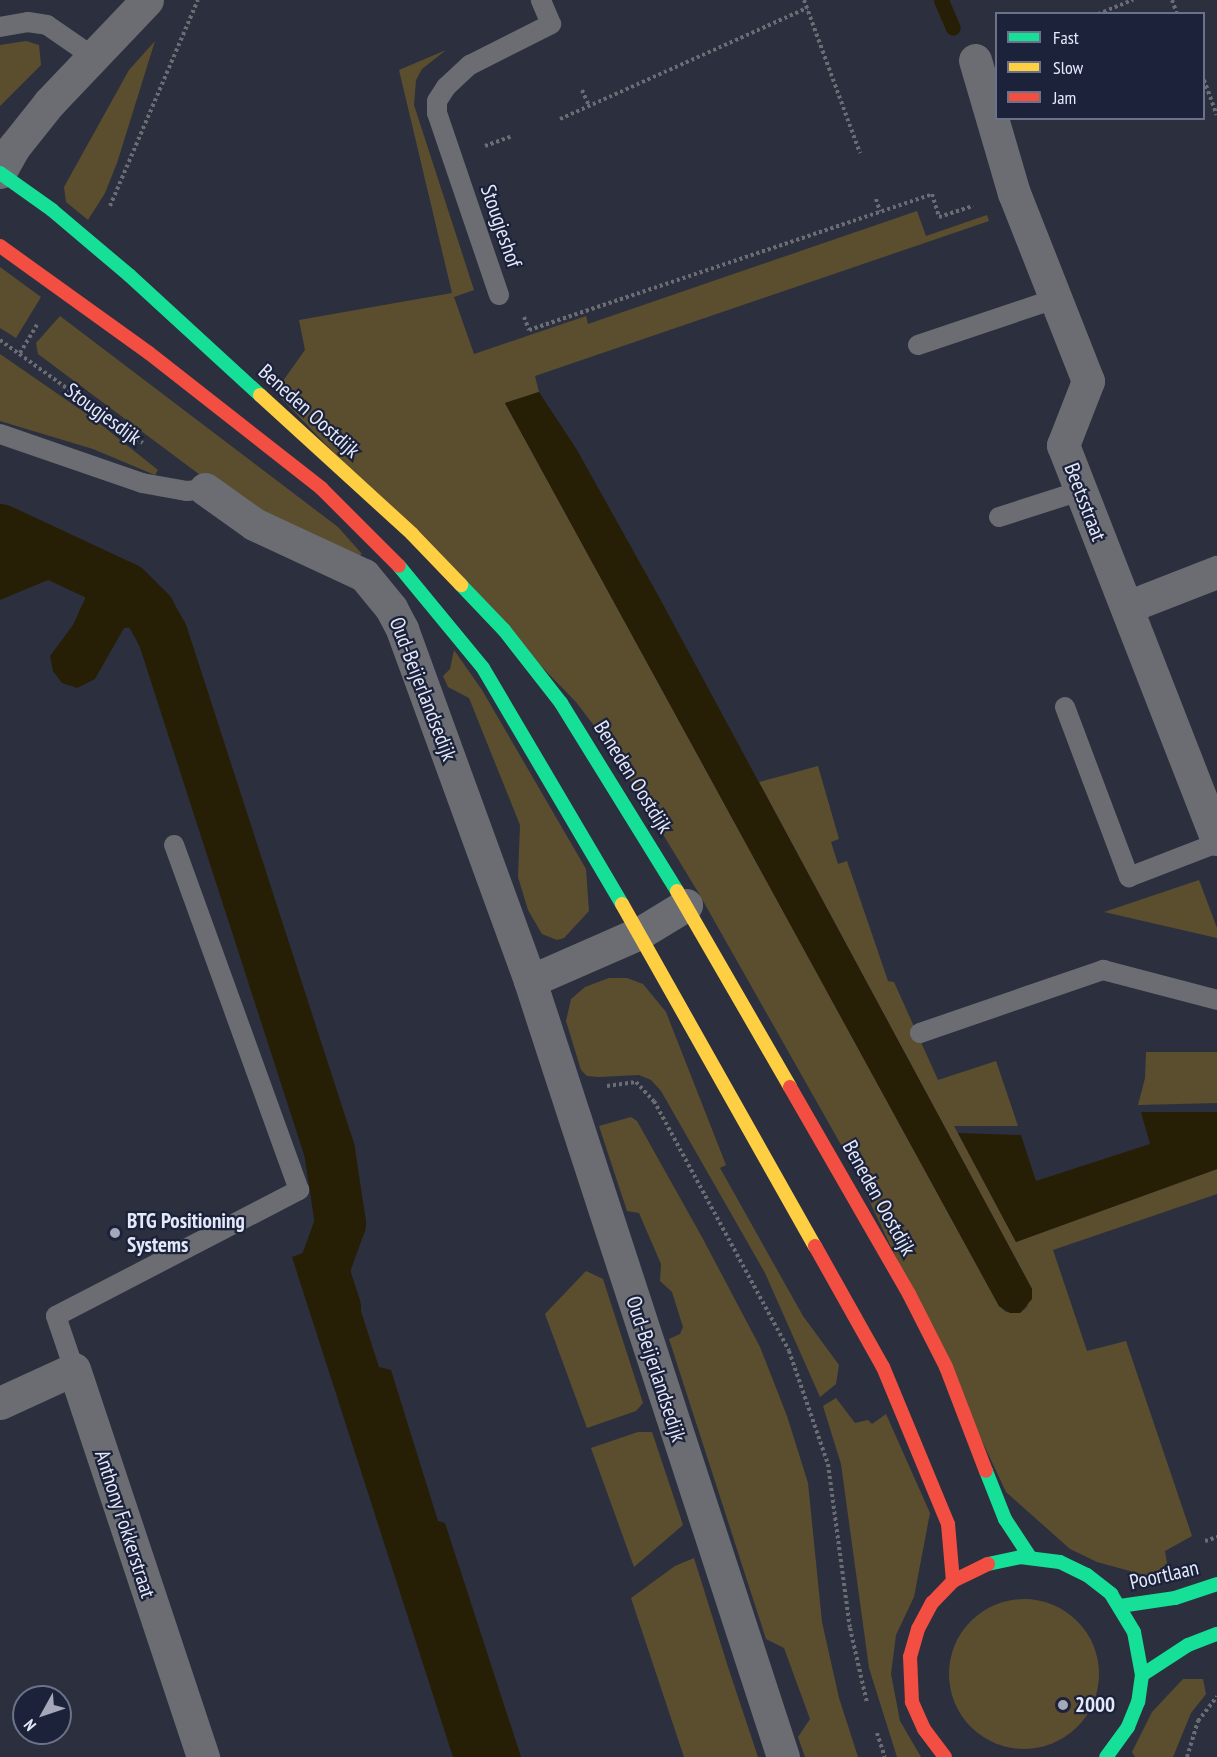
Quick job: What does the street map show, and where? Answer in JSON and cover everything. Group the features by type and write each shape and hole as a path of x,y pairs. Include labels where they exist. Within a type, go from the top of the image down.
{"main road":[{"name":"Beneden Oostdijk","path":"0,173 52,210 129,275 384,507 481,605 582,733 686,905 909,1294 946,1367 1005,1519 1030,1557"},
{"path":"0,246 259,437 383,546 483,668 529,740 640,933 883,1367 948,1524 953,1581"},
{"path":"945,1757 917,1716 909,1672 918,1629 932,1603 953,1581 999,1559 1030,1557 1074,1567 1100,1584 1120,1606 1136,1639 1142,1676 1128,1727 1106,1757"},
{"name":"Poortlaan","path":"1120,1606 1175,1598 1217,1584"},
{"path":"1142,1676 1188,1645 1217,1634"}],"street":[{"path":"0,173 30,127 92,56 147,0"},
{"name":"Beetsstraat","path":"975,60 1014,193 1088,381 1063,445 1217,841"},
{"name":"Oud-Beijerlandsedijk","path":"205,489 254,524 347,564 364,575 391,608 421,675 530,981 783,1757"},
{"path":"1127,607 1217,572"},
{"path":"530,981 640,933 686,905"},
{"path":"0,1403 74,1369"},
{"name":"Anthony Fokkerstraat","path":"74,1369 203,1757"}],"lane":[{"name":"Stougjeshof","path":"499,295 437,113 437,101 446,87 470,65 551,24 541,0"},
{"path":"0,27 28,22 47,25 92,56"},
{"path":"918,345 1055,299"},
{"path":"0,434 142,483 187,491 205,489"},
{"path":"999,517 1080,491"},
{"path":"1065,707 1129,877 1217,841"},
{"path":"74,1369 56,1316 299,1190 174,844"},
{"path":"920,1033 1103,970 1217,1000"}],"path":[{"path":"175,49 198,0"},
{"path":"804,0 860,153"},
{"path":"1103,12 1133,0"},
{"path":"560,119 807,8"},
{"path":"1205,85 1217,114"},
{"path":"582,90 589,106"},
{"name":"Stougjeshof","path":"499,295 518,302 529,330 932,194 939,217 1014,193"},
{"path":"876,200 880,211"},
{"name":"Stougjesdijk","path":"0,340 150,448"},
{"path":"569,1099 628,1081 644,1088 769,1308 807,1396 828,1464 850,1628 870,1712"},
{"path":"1187,1757 1198,1720 1217,1697"},
{"path":"873,1722 885,1757"}],"shaded area":[{"path":"26,41 39,45 41,65 0,106 0,45"},
{"path":"155,41 117,163 105,193 88,220 66,202 64,187 129,70"},
{"path":"446,50 422,69 416,80 414,105 474,290 454,297 474,354 586,316 588,324 917,211 926,236 987,215 989,221 535,376 539,392 505,403 999,1306 1006,1312 1020,1313 1027,1307 1032,1289 759,782 818,766 839,839 831,842 838,864 847,861 888,981 894,982 938,1080 996,1061 1018,1126 954,1126 1016,1242 1217,1169 1217,1194 1053,1250 1087,1351 1126,1341 1192,1536 1165,1551 1170,1582 1097,1562 1070,1549 1006,1492 853,1166 698,892 608,744 576,702 275,392 305,350 299,320 452,293 399,70"},
{"path":"0,267 41,297 16,338 0,328"},
{"path":"60,316 338,527 362,554 356,557 243,507 38,354 36,343"},
{"path":"0,354 94,419 158,470 155,475 93,449 0,421"},
{"path":"539,392 577,450 659,597 1032,1289 1032,1299 1020,1313 1010,1313 999,1306 505,403"},
{"path":"0,513 138,574 154,589 166,623 124,628 95,679 77,688 62,683 53,671 50,656 73,625 88,592 77,579 60,575 0,600"},
{"path":"454,650 482,690 586,869 589,911 564,938 557,940 542,934 528,910 518,877 520,825 469,698 448,687 443,676 450,669"},
{"path":"1199,880 1217,928 1217,938 1104,912"},
{"path":"609,978 627,978 643,984 666,1012 726,1165 720,1168 803,1316 839,1365 836,1384 820,1397 765,1273 661,1091 651,1080 639,1075 587,1076 581,1070 566,1021 571,999 585,987"},
{"path":"1146,1052 1217,1052 1217,1103 1138,1105 1145,1078"},
{"path":"1141,1112 1217,1112 1217,1169 1016,1242 958,1133 1021,1135 1036,1181 1150,1144"},
{"path":"631,1117 637,1121 760,1347 787,1416 808,1483 822,1622 839,1698 858,1757 805,1757 798,1737 810,1719 784,1648 766,1639 669,1339 680,1334 683,1327 672,1292 660,1281 661,1264 639,1213 627,1211 599,1126"},
{"path":"338,1240 379,1367 391,1370 438,1521 445,1523 521,1757 453,1757 292,1257"},
{"path":"586,1271 603,1279 643,1403 636,1411 587,1428 545,1314"},
{"path":"836,1398 855,1423 868,1420 872,1424 886,1414 930,1513 914,1597 896,1635 891,1674 900,1721 921,1757 897,1757 869,1668 841,1464 823,1406"},
{"path":"638,1432 652,1432 683,1525 634,1567 591,1448"},
{"path":"694,1558 758,1757 684,1757 631,1598 675,1566"},
{"path":"1024,1599 1053,1604 1066,1611 1077,1621 1087,1632 1094,1645 1099,1674 1094,1703 1087,1716 1077,1727 1066,1737 1053,1744 1024,1749 995,1744 982,1737 971,1727 961,1716 954,1703 949,1674 954,1645 961,1632 971,1621 982,1611 995,1604"},
{"path":"1183,1679 1203,1679 1206,1694 1191,1713 1173,1757 1135,1757 1132,1752 1152,1712"}],"waterway":[{"path":"941,0 953,28"},
{"path":"0,529 126,588 149,611 162,634 329,1150 340,1223 323,1270 335,1307"}],"traffic: fast":[{"path":"0,173 52,210 129,275 260,395"},
{"path":"399,566 483,668 622,904"},
{"path":"461,585 504,630 561,703 677,891"},
{"path":"986,1471 1005,1519 1030,1557"},
{"path":"988,1564 1020,1557 1060,1562 1087,1575 1111,1594 1134,1632 1142,1675 1138,1702 1128,1727 1106,1757"},
{"path":"1120,1606 1175,1598 1217,1584"},
{"path":"1142,1675 1188,1645 1217,1634"}],"traffic: slow":[{"path":"260,395 412,534 461,585"},
{"path":"677,891 790,1087"},
{"path":"622,904 815,1246"}],"traffic: jam":[{"path":"0,246 149,353 321,488 399,566"},
{"path":"790,1087 909,1294 946,1367 986,1471"},
{"path":"815,1246 883,1367 948,1524 953,1581"},
{"path":"945,1757 924,1729 912,1702 910,1657 918,1629 932,1603 953,1581 988,1564"}],"place":[{"name":"BTG Positioning Systems","path":"115,1233"},
{"name":"2000","path":"1063,1705"}]}
